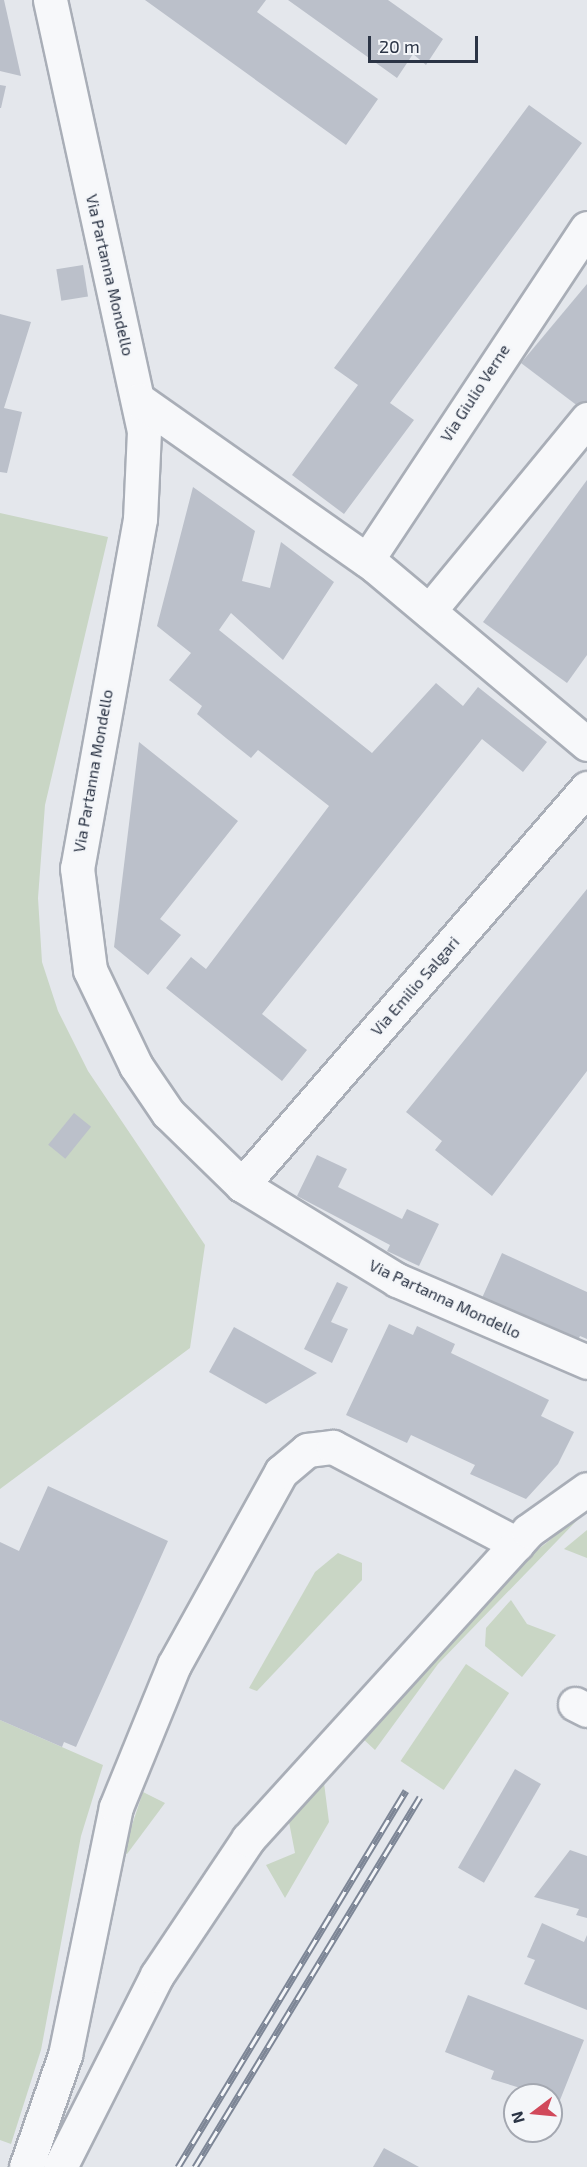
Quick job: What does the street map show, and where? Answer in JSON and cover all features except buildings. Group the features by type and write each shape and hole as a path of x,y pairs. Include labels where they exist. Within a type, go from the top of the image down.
{"street":[{"name":"Via Partanna Mondello","path":"50,0 139,400 144,468 140,519 84,802 77,868 79,917 90,970 135,1066 198,1146 242,1185 397,1280 587,1362"},
{"name":"Via Giulio Verne","path":"367,560 587,228"},
{"path":"139,400 367,560 587,744"},
{"path":"429,611 587,419"},
{"name":"Via Emilio Salgari","path":"242,1185 587,788"},
{"path":"26,2167 65,2055 116,1807 174,1665 281,1472 308,1450 333,1447 516,1544"},
{"path":"60,2167 140,2006 217,1880 292,1787 516,1544 587,1489"}],"green space":[{"path":"0,513 108,537 45,805 38,898 42,962 58,1011 88,1071 205,1245 190,1348 0,1489"},
{"path":"587,1510 438,1664 375,1750 361,1737 524,1561"},
{"path":"587,1530 587,1558 564,1549"},
{"path":"338,1553 362,1563 362,1580 257,1691 249,1688 315,1572"},
{"path":"511,1600 527,1624 556,1635 522,1677 485,1646 486,1628"},
{"path":"466,1664 509,1693 444,1790 401,1761"},
{"path":"0,1720 103,1765 81,1836 41,2050 11,2144 0,2140"},
{"path":"323,1775 329,1822 285,1898 266,1865 295,1853 289,1822 282,1823"},
{"path":"143,1792 165,1803 127,1854 123,1852"}],"railway":[{"path":"178,2167 406,1791"},
{"path":"195,2167 420,1797"}]}
